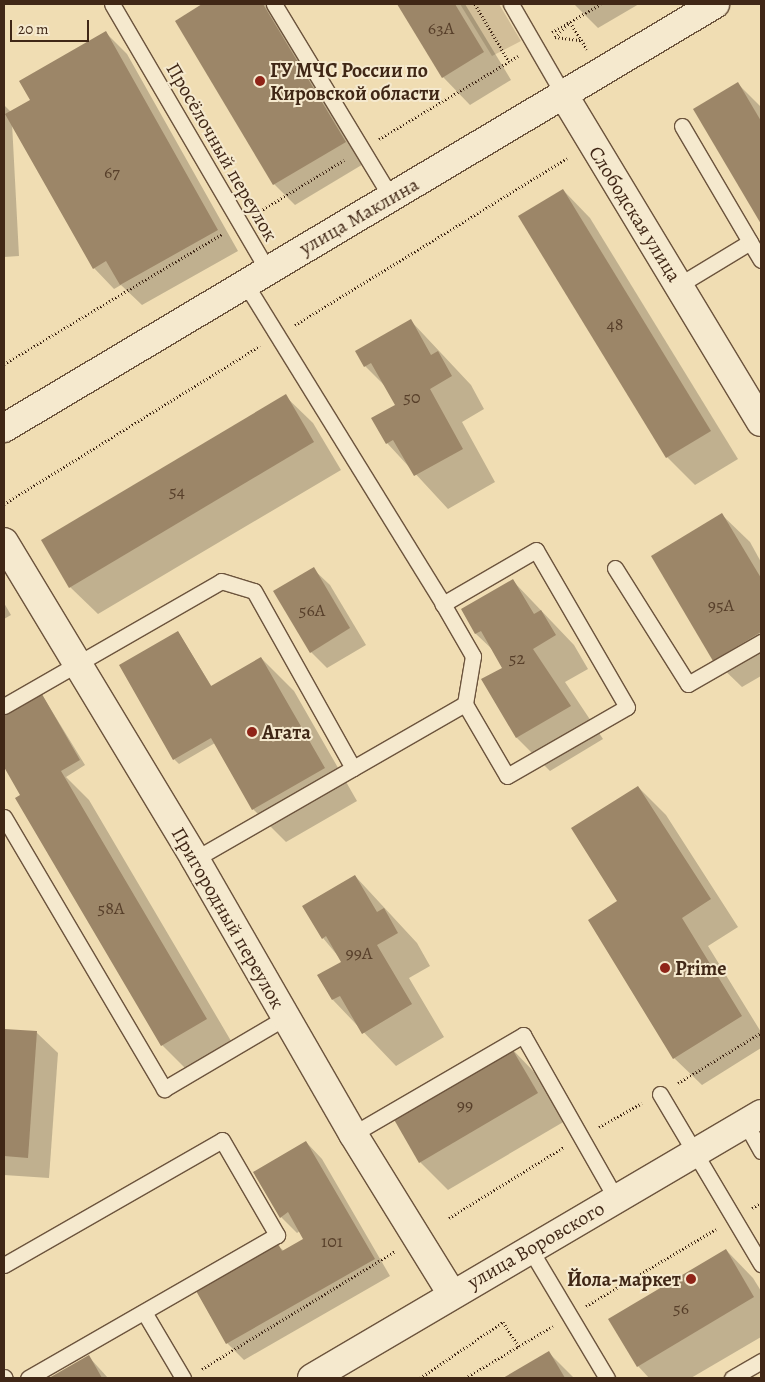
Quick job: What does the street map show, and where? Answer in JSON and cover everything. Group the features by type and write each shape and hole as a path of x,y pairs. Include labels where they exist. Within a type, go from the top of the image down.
{"street":[{"name":"улица Маклина","path":"4,428 715,4"},
{"name":"Слободская улица","path":"563,94 761,422"},
{"name":"Пригородный переулок","path":"4,542 195,859 353,1134 452,1294"},
{"name":"улица Воровского","path":"312,1378 452,1294 754,1119"}],"lane":[{"name":"Просёлочный переулок","path":"112,4 240,223 256,276 473,656 465,704"},
{"path":"274,4 391,197"},
{"name":"Слободская улица","path":"512,4 563,94"},
{"path":"682,126 761,260"},
{"path":"679,285 750,242"},
{"path":"195,859 465,704 507,776 627,707 536,550 443,604"},
{"path":"615,568 688,684 761,642"},
{"path":"4,706 77,662 221,581 254,591 353,768"},
{"path":"4,817 164,1089 286,1017"},
{"path":"353,1134 523,1035 579,1138 616,1199"},
{"path":"660,1094 761,1264"},
{"path":"754,1119 761,1151"},
{"path":"4,1265 222,1140 277,1235 28,1378"},
{"path":"530,1249 607,1378"},
{"path":"144,1312 189,1376"},
{"path":"732,1378 761,1360"}],"path":[{"path":"475,4 509,62"},
{"path":"581,40 548,35 601,4"},
{"path":"555,37 570,22"},
{"path":"570,22 590,54"},
{"path":"4,364 509,62 534,44"},
{"path":"450,1218 579,1138 660,1094 761,1033"},
{"path":"466,1378 761,1203"},
{"path":"189,1376 397,1250"},
{"path":"420,1378 503,1322 518,1347"}],"shaded area":[{"path":"460,4 499,4 521,41 492,56"}],"building":[{"name":"ГУ МЧС России по Кировской области","path":"202,4 263,4 346,142 273,185 175,21"},
{"path":"397,4 455,4 484,52 442,78"},
{"path":"106,31 218,230 120,285 106,261 93,269 5,114 30,100 19,81"},
{"path":"738,82 761,121 761,224 693,109"},
{"path":"563,189 711,431 666,458 518,216"},
{"path":"411,319 431,355 438,351 452,376 430,389 463,449 414,476 393,440 386,444 371,418 395,405 371,363 364,367 355,351"},
{"path":"286,394 314,442 69,588 41,540"},
{"path":"722,513 761,578 761,632 713,661 651,556"},
{"path":"314,567 350,628 310,653 273,591"},
{"path":"513,579 534,614 541,610 556,635 533,649 571,706 516,738 481,679 502,668 481,631 475,634 461,609"},
{"path":"178,631 211,686 261,657 325,768 252,810 211,738 173,760 119,665"},
{"path":"39,689 80,760 61,771 207,1019 161,1046 15,798 20,795 4,767 4,709"},
{"name":"Prime","path":"638,786 711,899 682,918 742,1016 673,1059 588,920 617,901 571,828"},
{"path":"355,875 377,912 384,908 398,933 377,945 412,1004 362,1034 340,996 332,1000 317,975 341,962 326,936 322,939 302,906"},
{"path":"4,1029 37,1031 28,1158 4,1156"},
{"path":"511,1047 538,1093 419,1163 392,1116"},
{"path":"306,1141 375,1259 226,1344 195,1289 277,1242 282,1251 303,1239 288,1212 280,1218 253,1172"},
{"path":"726,1249 754,1297 637,1367 608,1319"},
{"path":"549,1351 565,1378 503,1378"},
{"path":"89,1355 102,1378 49,1378"}],"place":[{"name":"ГУ МЧС России по Кировской области","path":"260,81"},
{"name":"Агата","path":"252,732"},
{"name":"Prime","path":"665,968"},
{"name":"Йола-маркет","path":"691,1279"}]}
